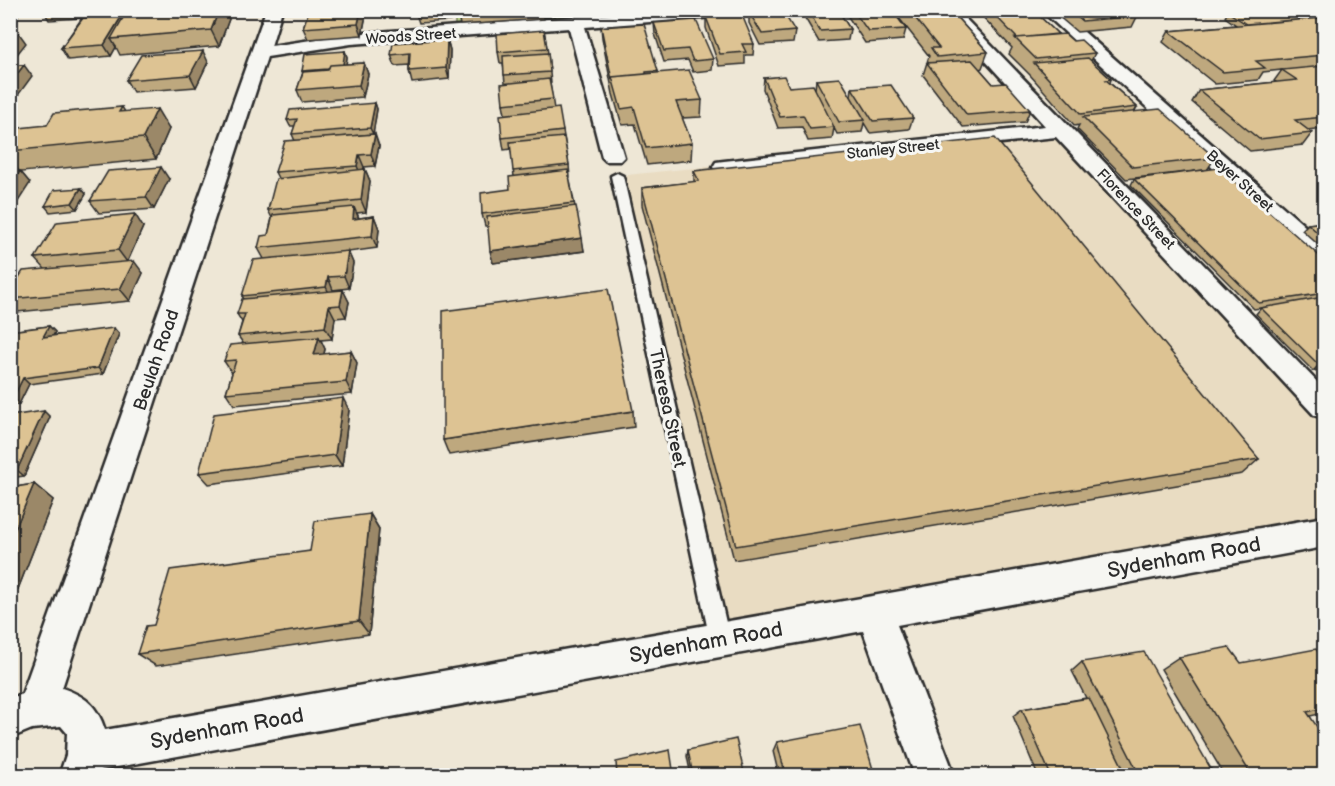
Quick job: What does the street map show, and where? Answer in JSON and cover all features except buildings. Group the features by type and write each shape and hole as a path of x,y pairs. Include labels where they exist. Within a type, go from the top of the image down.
{"street":[{"name":"Beulah Road","path":"23,714 274,10"},
{"name":"Woods Street","path":"260,53 351,39 741,10"},
{"name":"Florence Street","path":"947,10 1324,407"},
{"name":"Beyer Street","path":"1049,10 1324,256"},
{"path":"576,24 613,157"},
{"name":"Stanley Street","path":"724,167 1062,130"},
{"name":"Sydenham Road","path":"83,764 720,640 1324,532"},
{"path":"874,612 935,776"},
{"path":"23,714 55,706 72,710 82,720 89,735 83,764"}],"lane":[{"name":"Theresa Street","path":"617,176 720,640"}],"shaded area":[{"path":"1062,130 1324,407 1324,532 720,640 617,176"}],"green space":[{"path":"455,11 683,11 455,29"}]}
